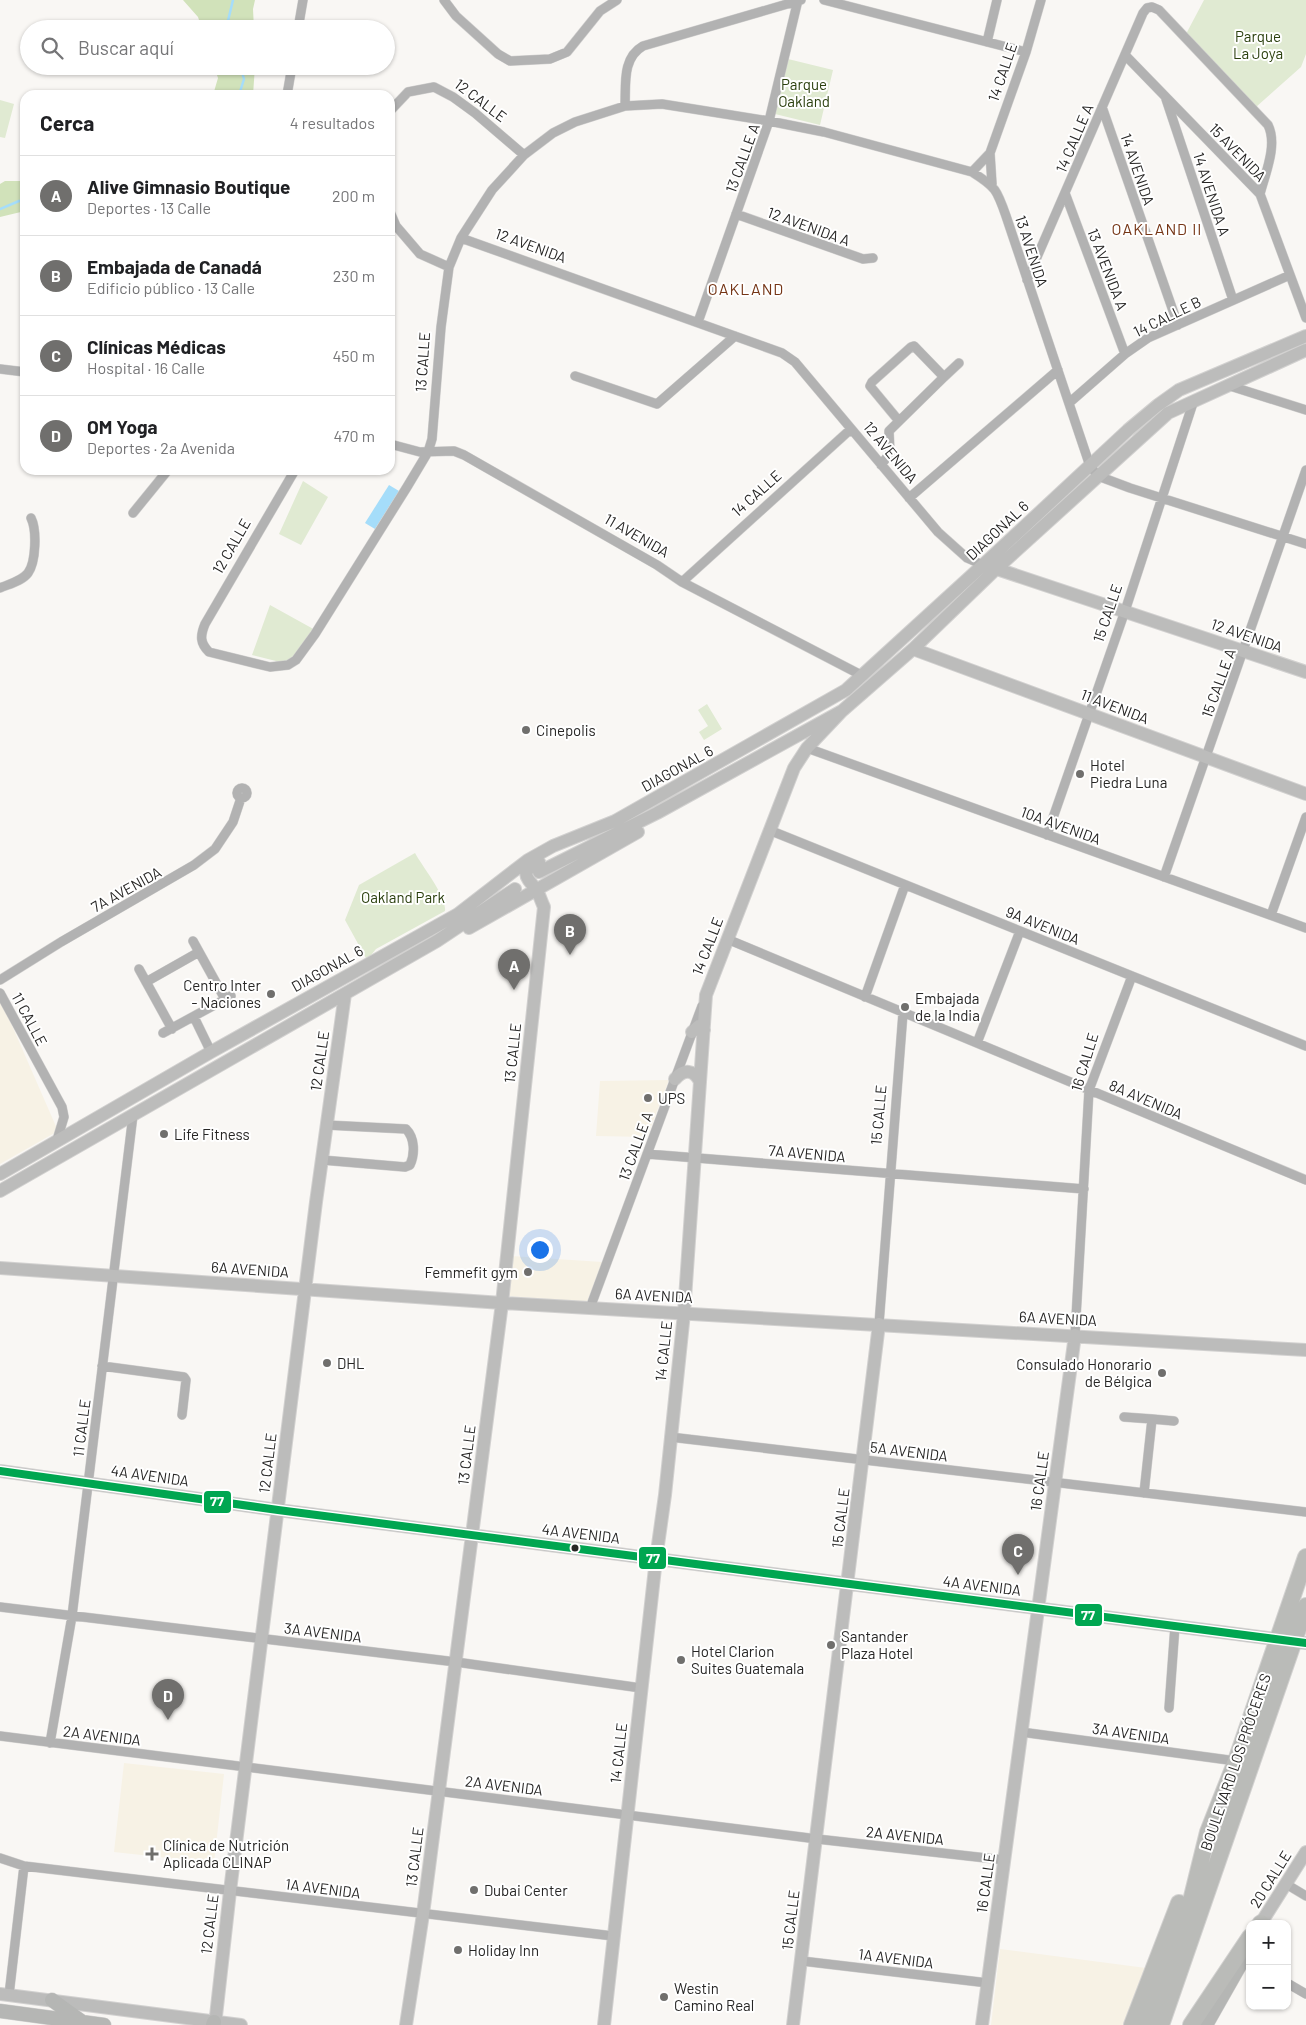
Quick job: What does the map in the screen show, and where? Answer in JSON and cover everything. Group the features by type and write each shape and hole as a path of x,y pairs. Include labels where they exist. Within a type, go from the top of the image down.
{"highway":[{"name":"BOULEVARD LOS PRÓCERES","path":"1148,2025 1191,1901 1208,1832 1236,1760 1293,1641 1306,1557"},
{"name":"BOULEVARD LOS PRÓCERES","path":"1161,2025 1306,1606"},
{"path":"1132,2025 1208,1832"},
{"path":"1171,2025 1209,1916 1213,1897 1212,1878"},
{"path":"1191,2025 1246,1943"}],"main road":[{"path":"1206,2025 1246,1958"},
{"path":"52,2000 84,2022"},
{"path":"0,2011 104,2025"}],"street":[{"path":"300,20 303,0"},
{"path":"456,0 446,3 456,16 498,54 510,61 550,59 567,52 600,11 617,0"},
{"path":"799,0 643,46 636,50 631,56 627,68 625,106 662,104 824,132 972,172 992,184"},
{"name":"13 CALLE A","path":"698,322 770,122 799,0"},
{"path":"824,0 1026,52"},
{"path":"987,42 998,0"},
{"name":"14 CALLE","path":"992,184 990,153 1026,52 1041,0"},
{"name":"14 CALLE A","path":"1028,280 1124,55 1147,8 1159,10 1268,125 1272,132 1272,143 1260,194"},
{"name":"15 AVENIDA","path":"1124,55 1260,194 1306,318"},
{"path":"289,90 291,75"},
{"name":"12 CALLE","path":"395,106 408,92 434,87 453,97 475,113 524,155"},
{"name":"14 AVENIDA A","path":"1164,96 1233,300"},
{"name":"13 CALLE","path":"201,640 209,652 270,667 288,665 296,660 315,634 428,452 434,423 441,326 448,267 461,238 492,190 524,155 553,133 575,122 625,106"},
{"name":"14 AVENIDA","path":"1102,107 1178,325"},
{"name":"14 CALLE","path":"972,172 990,153"},
{"name":"13 AVENIDA","path":"992,184 997,191 1068,403 1094,471"},
{"name":"13 AVENIDA A","path":"1065,194 1125,354"},
{"name":"12 AVENIDA A","path":"736,214 863,259 873,258"},
{"path":"395,224 420,254 448,267"},
{"name":"12 AVENIDA","path":"461,238 782,352 795,362 938,532 967,558 983,565 1306,672"},
{"name":"14 CALLE B","path":"1068,403 1125,354 1148,338 1290,275"},
{"path":"575,376 657,404 735,336"},
{"name":"DIAGONAL 6","path":"539,872 657,813 842,711 913,649 996,569 1094,471 1143,416 1179,390 1306,336"},
{"path":"899,421 873,391 870,386 872,382 912,346 944,377"},
{"name":"DIAGONAL 6","path":"0,1174 56,1140 456,915 528,860 554,846 601,828 784,727 846,690 983,565 1094,471 1168,413 1306,350"},
{"path":"880,464 890,453 889,431 959,363"},
{"path":"0,369 20,371"},
{"path":"909,498 1058,370"},
{"path":"1227,385 1306,410"},
{"name":"15 CALLE","path":"1047,835 1125,611 1194,400"},
{"name":"14 CALLE","path":"682,582 851,429"},
{"name":"11 AVENIDA","path":"395,445 420,452 454,450 658,565 682,582 863,676"},
{"name":"15 CALLE A","path":"1164,877 1306,470"},
{"path":"1094,471 1130,488 1162,496 1306,544"},
{"path":"132,513 164,475"},
{"name":"12 CALLE","path":"201,640 201,633 205,624 292,475"},
{"path":"0,588 23,578 32,566 35,529 31,518"},
{"name":"11 AVENIDA","path":"913,649 1306,794"},
{"name":"14 CALLE","path":"604,2025 684,1313 700,1082 698,1031 706,995 794,768 807,748 842,711"},
{"name":"10A AVENIDA","path":"807,748 1306,928"},
{"name":"7A AVENIDA","path":"0,980 61,942 188,870 215,849 233,822 241,798"},
{"name":"DIAGONAL 6","path":"0,1191 437,941 457,935 520,893 536,889 650,825 657,813"},
{"path":"1271,915 1306,817"},
{"path":"544,907 536,889 527,880 529,868 597,834 601,828"},
{"name":"9A AVENIDA","path":"769,830 1306,1046"},
{"path":"865,996 905,885"},
{"path":"520,893 536,898 544,907"},
{"name":"13 CALLE","path":"406,2025 423,1914 502,1303 544,907"},
{"path":"977,1043 1020,931"},
{"name":"8A AVENIDA","path":"727,939 1306,1180"},
{"path":"139,969 168,1031 228,998 193,941"},
{"path":"146,982 199,952"},
{"name":"16 CALLE","path":"982,2025 1075,1335 1089,1090 1132,976"},
{"name":"11 CALLE","path":"0,992 62,1107 64,1117 56,1140"},
{"name":"12 CALLE","path":"214,2024 326,1125 345,994"},
{"path":"287,1010 327,1011 332,1013 339,1032"},
{"name":"15 CALLE","path":"793,2025 879,1324 904,1012"},
{"path":"194,1017 211,1052"},
{"name":"13 CALLE A","path":"590,1308 675,1079 698,1031"},
{"path":"675,1079 681,1072 688,1071 693,1072 700,1082"},
{"name":"11 CALLE","path":"50,1743 72,1616 133,1115"},
{"path":"322,1160 405,1167 410,1165 413,1159 413,1141 406,1129 326,1125"},
{"name":"7A AVENIDA","path":"647,1154 890,1175 1084,1189"},
{"path":"0,1165 16,1163"},
{"name":"6A AVENIDA","path":"0,1268 502,1303 1306,1350"},
{"path":"102,1366 184,1377 186,1380 182,1415"},
{"path":"1124,1417 1174,1421"},
{"path":"1144,1493 1152,1419"},
{"name":"5A AVENIDA","path":"670,1436 1306,1512"},
{"name":"4A AVENIDA","path":"0,1471 278,1510 1293,1641"},
{"name":"3A AVENIDA","path":"0,1607 456,1662 641,1688"},
{"path":"1168,1708 1175,1626"},
{"name":"3A AVENIDA","path":"1021,1732 1236,1760"},
{"name":"2A AVENIDA","path":"0,1736 817,1839 1004,1860"},
{"name":"20 CALLE","path":"1263,1920 1306,1852"},
{"name":"1A AVENIDA","path":"0,1858 24,1866 613,1936"},
{"path":"24,1866 5,1994 214,2024 241,2025"},
{"path":"1286,1884 1306,1896"},
{"name":"1A AVENIDA","path":"802,1961 988,1983"},
{"path":"1291,1985 1306,1994"}],"shaded area":[{"path":"0,998 58,1131 0,1164"},
{"path":"669,1080 647,1137 596,1136 600,1081"},
{"path":"511,1256 602,1262 587,1302 507,1296"},
{"path":"124,1763 224,1774 214,1863 114,1852"},
{"path":"1000,1949 1146,1968 1127,2025 991,2025"}],"green space":[{"path":"183,0 255,0 254,20 199,20"},
{"name":"Parque La Joya","path":"1204,0 1306,0 1306,54 1301,67 1256,107 1186,34"},
{"name":"Parque Oakland","path":"788,59 833,70 820,125 775,114"},
{"path":"217,75 254,75 253,90 214,90"},
{"path":"0,100 14,104 5,138 0,137"},
{"path":"5,181 20,181 20,212 0,217 0,184"},
{"path":"303,481 328,497 301,545 279,534"},
{"path":"270,605 317,631 295,659 280,662 252,655"},
{"path":"707,704 722,729 704,740 699,732 708,726 698,710"},
{"name":"Oakland Park","path":"415,853 438,890 445,905 445,911 376,949 367,960 345,920 359,885"}],"water":[{"path":"389,485 399,491 375,529 365,523"}],"waterway":[{"path":"228,20 233,0"},
{"path":"241,90 244,79 243,75"},
{"path":"0,209 20,201"}],"transit line":[{"name":"77","path":"0,1471 278,1510 1306,1643"}],"place":[{"name":"Cinepolis","path":"526,730"},
{"name":"Hotel Piedra Luna","path":"1080,774"},
{"name":"Embajada de Canadá","path":"570,955"},
{"name":"Alive Gimnasio Boutique","path":"514,990"},
{"name":"Centro Inter - Naciones","path":"271,994"},
{"name":"Embajada de la India","path":"905,1007"},
{"name":"UPS","path":"648,1098"},
{"name":"Life Fitness","path":"164,1134"},
{"name":"Femmefit gym","path":"528,1272"},
{"name":"DHL","path":"327,1363"},
{"name":"Consulado Honorario de Bélgica","path":"1162,1373"},
{"name":"Clínicas Médicas","path":"1018,1575"},
{"name":"Santander Plaza Hotel","path":"831,1645"},
{"name":"Hotel Clarion Suites Guatemala","path":"681,1660"},
{"name":"OM Yoga","path":"168,1720"},
{"name":"Clínica de Nutrición Aplicada CLINAP","path":"152,1854"},
{"name":"Dubai Center","path":"474,1890"},
{"name":"Holiday Inn","path":"458,1950"},
{"name":"Westin Camino Real","path":"664,1997"}],"district":[{"name":"OAKLAND II","path":"1157,228"},
{"name":"OAKLAND","path":"746,288"}]}
